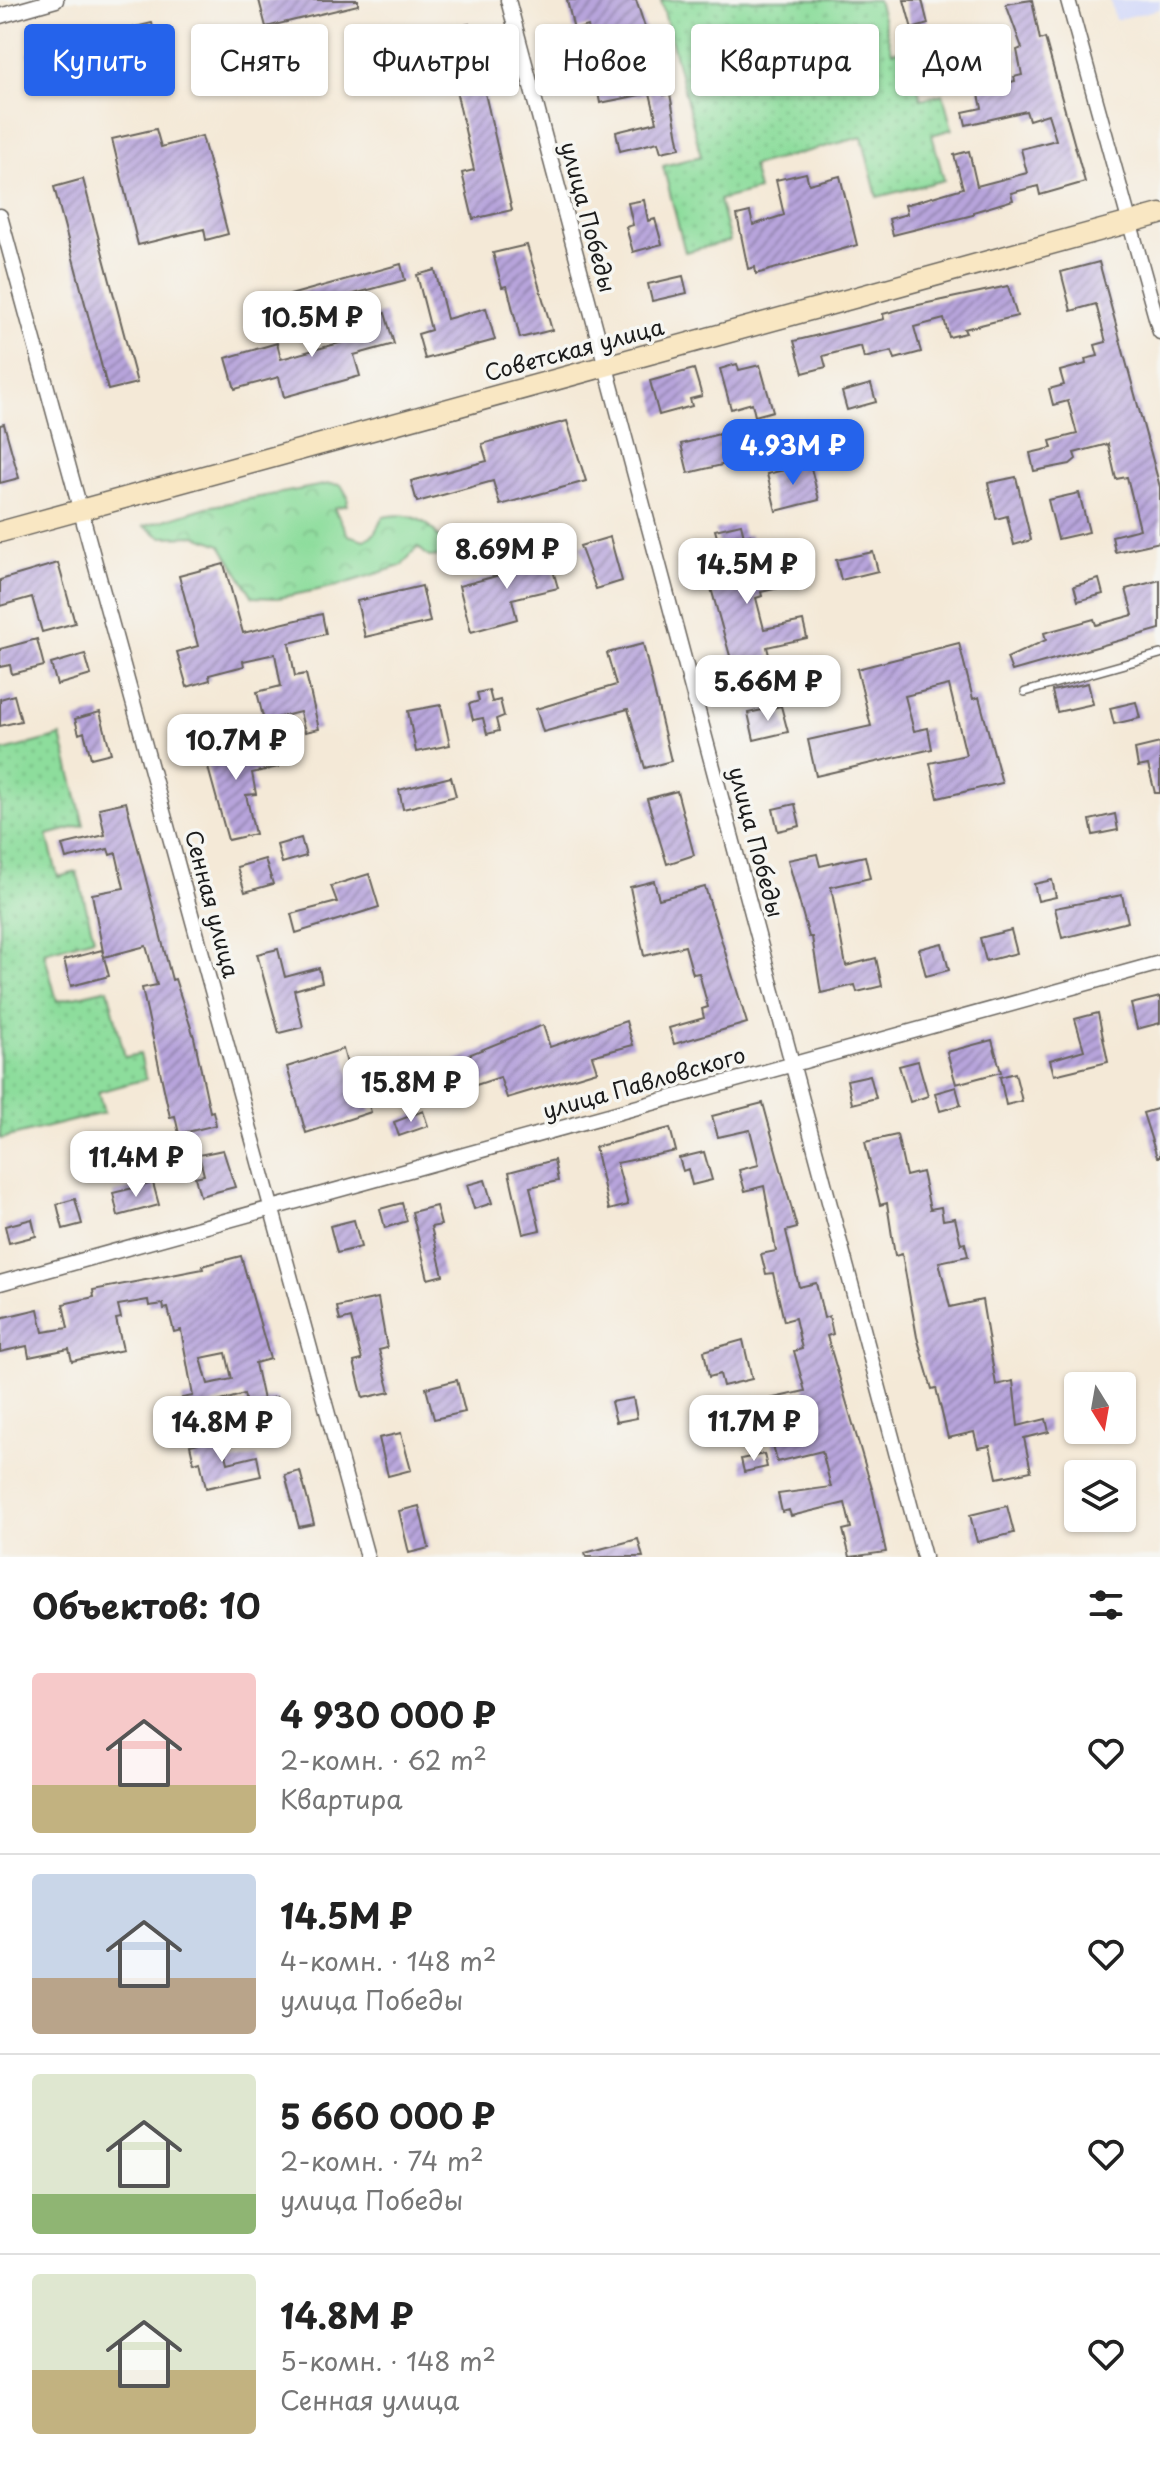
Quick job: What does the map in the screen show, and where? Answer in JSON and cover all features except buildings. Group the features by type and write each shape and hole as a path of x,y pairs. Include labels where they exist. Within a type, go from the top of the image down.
{"street":[{"path":"0,16 56,0"},
{"name":"улица Победы","path":"508,0 924,1557"},
{"path":"1068,0 1160,332"},
{"name":"Советская улица","path":"0,532 1160,214"},
{"name":"Сенная улица","path":"0,216 367,1557"},
{"name":"улица Павловского","path":"0,1283 1160,963"}],"lane":[{"path":"1025,692 1160,654"}],"shaded area":[{"path":"1110,0 1160,0 1160,9 1115,20"}],"green space":[{"path":"661,0 878,0 892,52 895,51 895,96 920,96 921,99 944,96 952,129 932,135 944,180 877,197 862,137 752,166 758,190 719,200 730,241 685,252 663,166 701,156 675,55 675,24 667,24"},
{"path":"329,484 341,485 348,497 347,505 334,508 348,535 364,540 374,534 383,517 411,517 434,530 444,547 440,556 429,557 418,547 401,566 337,586 278,598 253,597 221,545 197,536 161,537 144,526 207,507"},
{"path":"61,736 84,825 47,835 58,877 77,872 94,938 44,952 57,1001 108,989 125,1057 140,1054 146,1079 98,1092 104,1113 0,1139 0,752"}]}
